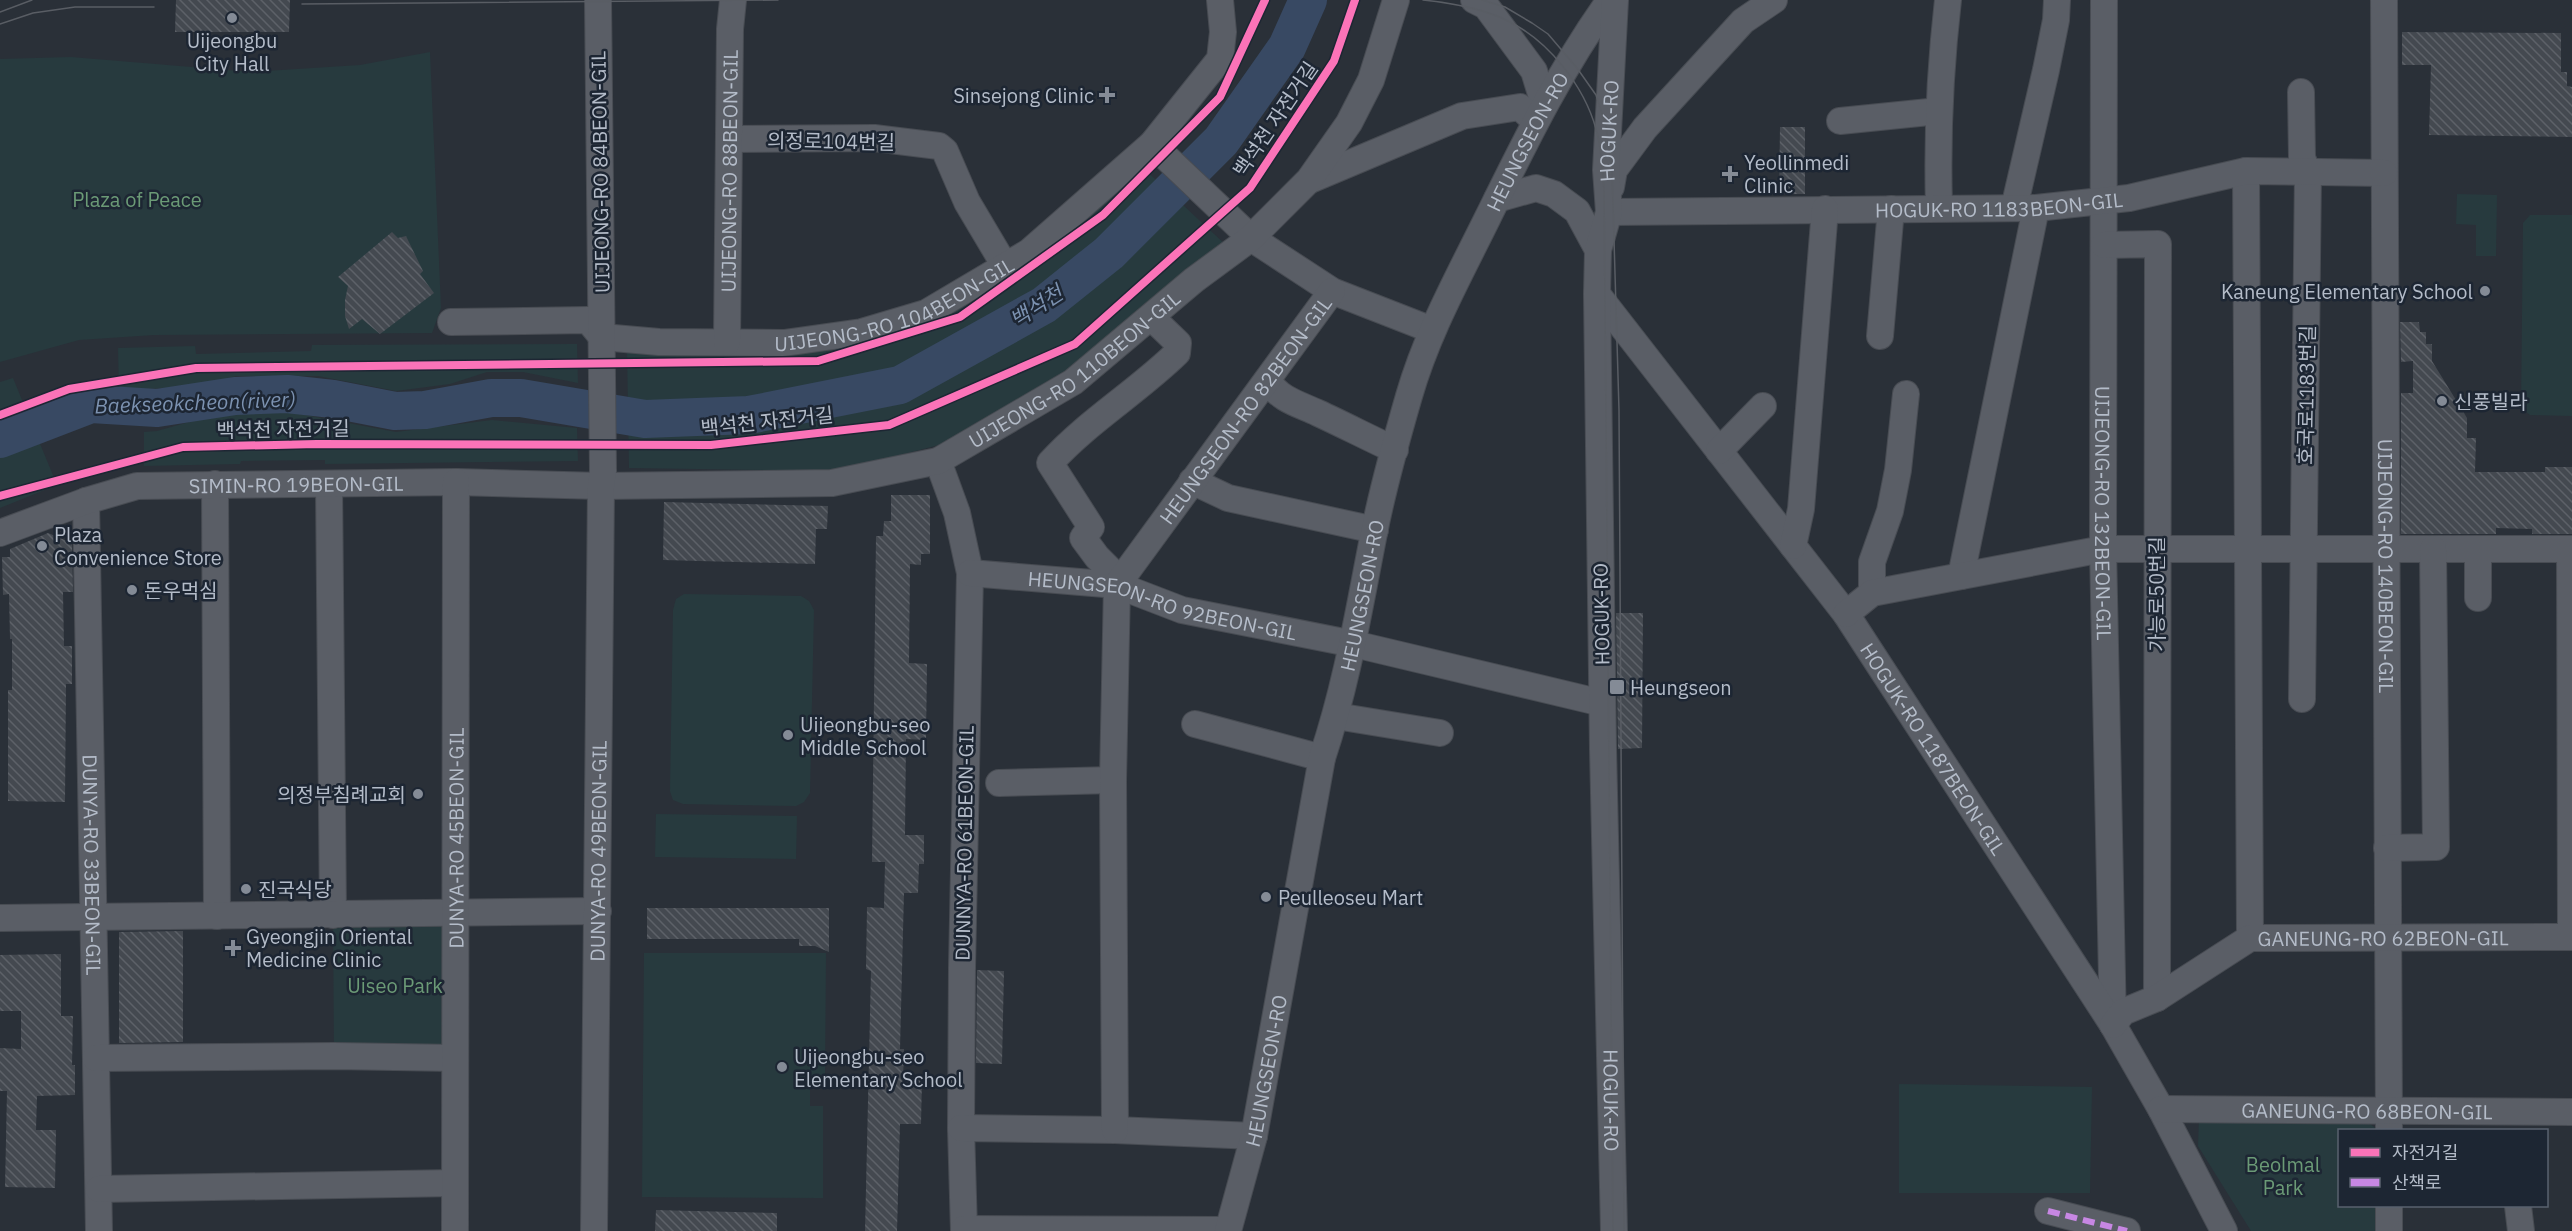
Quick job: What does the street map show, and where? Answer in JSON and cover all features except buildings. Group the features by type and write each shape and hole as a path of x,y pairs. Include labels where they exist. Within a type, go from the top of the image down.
{"street":[{"name":"UIJEONG-RO 84BEON-GIL","path":"598,0 602,478"},
{"name":"UIJEONG-RO 88BEON-GIL","path":"727,342 732,0"},
{"name":"UIJEONG-RO 104BEON-GIL","path":"602,340 784,343 862,333 926,313 1029,252 1152,144 1220,59 1223,32 1220,0"},
{"name":"UIJEONG-RO 110BEON-GIL","path":"602,478 832,483 938,461 1073,382 1194,280 1251,238 1309,180 1349,123 1371,80 1396,0"},
{"path":"1309,180 1462,116 1520,107 1539,112 1534,71 1486,6 1474,0"},
{"name":"HEUNGSEON-RO","path":"1228,1231 1254,1136 1322,758 1336,716 1354,644 1375,530 1409,394 1432,330 1539,112 1584,36 1610,0"},
{"name":"HOGUK-RO","path":"1614,1231 1602,703 1597,294 1598,250 1609,203 1606,170 1615,0"},
{"path":"1609,203 1614,170 1645,128 1743,21 1774,0"},
{"path":"1940,207 1939,111 1941,60 1948,0"},
{"path":"1961,576 2025,208 2056,20 2057,0"},
{"name":"UIJEONG-RO 132BEON-GIL","path":"2104,0 2103,549 2113,1025"},
{"name":"UIJEONG-RO 140BEON-GIL","path":"2384,0 2389,1121"},
{"name":"호국로1183번길","path":"2301,92 2302,158 2308,172 2302,699"},
{"path":"1840,122 1939,111"},
{"name":"의정로104번길","path":"729,140 874,138 939,146 945,152 967,202 1005,266"},
{"path":"1152,144 1251,238 1332,291"},
{"path":"2246,171 2250,938"},
{"name":"HOGUK-RO 1183BEON-GIL","path":"1609,203 1825,209 2025,208 2104,202 2246,171 2384,173"},
{"path":"1497,199 1536,188 1554,194 1577,211 1598,250"},
{"path":"1793,546 1801,508 1825,209"},
{"path":"1880,336 1891,209"},
{"name":"가능로50번길","path":"2104,245 2158,244 2157,998"},
{"name":"HEUNGSEON-RO 82BEON-GIL","path":"1118,582 1332,291 1432,330"},
{"name":"HOGUK-RO 1187BEON-GIL","path":"1597,294 1846,614 2113,1025 2161,1109 2224,1231"},
{"path":"1115,1130 1113,780 1118,582 1083,538 1091,527 1050,463 1075,438 1150,380 1177,354 1178,343 1151,317"},
{"path":"451,322 588,320 602,340"},
{"path":"1268,381 1272,388 1290,402 1395,450"},
{"path":"1872,593 1872,562 1890,511 1906,394"},
{"path":"1719,451 1763,406"},
{"name":"DUNNYA-RO 61BEON-GIL","path":"938,461 957,513 970,573 961,1128 964,1230"},
{"name":"SIMIN-RO 19BEON-GIL","path":"0,533 86,501 137,486 602,478"},
{"name":"DUNYA-RO 49BEON-GIL","path":"594,1231 602,478"},
{"path":"1192,481 1228,498 1375,530"},
{"name":"DUNYA-RO 45BEON-GIL","path":"455,1231 456,482"},
{"path":"215,484 217,916"},
{"path":"329,484 333,915"},
{"name":"DUNYA-RO 33BEON-GIL","path":"86,501 99,1231"},
{"path":"1846,614 1872,593 2103,549 2571,549 2571,937"},
{"path":"2387,848 2436,847 2433,549"},
{"path":"2478,549 2478,598"},
{"name":"HEUNGSEON-RO 92BEON-GIL","path":"970,573 1118,582 1182,610 1354,644 1602,703"},
{"path":"1336,716 1440,733"},
{"path":"1195,724 1322,758"},
{"path":"999,783 1113,780"},
{"path":"0,918 598,911"},
{"name":"GANEUNG-RO 62BEON-GIL","path":"2113,1025 2123,1012 2157,998 2250,938 2571,937"},
{"path":"96,1058 455,1058"},
{"name":"GANEUNG-RO 68BEON-GIL","path":"2161,1109 2389,1121 2507,1121 2572,1112"},
{"path":"961,1128 1115,1130 1254,1136"},
{"path":"99,1188 455,1183"},
{"path":"2389,1207 2389,1231"},
{"path":"2518,1207 2521,1231"},
{"path":"2048,1211 2127,1231"},
{"path":"964,1230 1228,1231"}],"green space":[{"name":"Plaza of Peace","path":"430,52 441,308 432,333 154,335 79,340 0,362 0,59 71,57 252,72 360,65"},
{"path":"1140,165 1228,247 1073,371 939,445 838,471 629,468 627,351 918,326 987,292 1060,244"},
{"path":"2457,194 2497,195 2496,256 2476,256 2476,225 2456,224"},
{"path":"2530,215 2572,215 2572,416 2530,415 2521,408 2523,223"},
{"path":"577,344 578,383 523,372 487,372 450,384 396,391 318,376 236,376 196,387 119,390 118,348 195,346 196,354 311,351 312,345"},
{"path":"13,378 57,485 0,508 0,382"},
{"path":"232,410 279,410 396,432 492,420 577,428 578,461 325,464 325,460 144,466 144,432 157,431"},
{"path":"684,594 801,596 809,601 814,610 810,793 804,802 796,806 683,804 673,800 670,791 673,610 676,599"},
{"path":"656,814 797,816 796,859 655,857"},
{"name":"Uiseo Park","path":"457,913 455,1058 334,1056 333,915"},
{"path":"644,953 826,953 825,1076 810,1076 810,1106 823,1106 823,1198 642,1197"},
{"path":"1899,1084 2092,1087 2090,1193 1899,1193"},
{"name":"Beolmal Park","path":"2199,1119 2366,1121 2377,1129 2338,1129 2338,1207 2377,1207 2377,1231 2251,1231 2198,1146"}],"waterway":[{"name":"백석천","path":"0,439 91,404 157,408 235,396 287,394 333,399 395,411 425,410 491,398 521,398 645,419 749,415 900,385 1044,305 1109,253 1221,141 1287,47 1308,0"}],"tram line":[{"path":"0,12 32,0"},
{"path":"302,4 778,0"},
{"path":"1423,0 1477,9 1508,21 1537,40 1563,66 1574,81 1590,113 1600,144 1604,189 1613,1231"},
{"path":"1482,0 1505,7 1548,34 1577,68 1596,95 1606,126 1612,171 1619,410 1624,1231"},
{"path":"0,24 33,13 75,7 154,7"}],"marked path":[{"path":"2048,1211 2127,1231"}],"cycle path":[{"path":"0,415 69,389 196,368 818,361 960,317 1103,215 1220,97 1265,0"},
{"name":"백석천 자전거길","path":"0,496 183,447 317,444 711,445 889,425 1075,344 1250,188 1334,61 1355,0"}],"place":[{"name":"Uijeongbu City Hall","path":"232,18"},
{"name":"Sinsejong Clinic","path":"1107,95"},
{"name":"Yeollinmedi Clinic","path":"1730,174"},
{"name":"Kaneung Elementary School","path":"2485,291"},
{"name":"신풍빌라","path":"2442,401"},
{"name":"Plaza Convenience Store","path":"42,546"},
{"name":"돈우먹심","path":"132,590"},
{"name":"Heungseon","path":"1617,687"},
{"name":"Uijeongbu-seo Middle School","path":"788,735"},
{"name":"의정부침례교회","path":"418,794"},
{"name":"진국식당","path":"246,889"},
{"name":"Peulleoseu Mart","path":"1266,897"},
{"name":"Gyeongjin Oriental Medicine Clinic","path":"233,948"},
{"name":"Uijeongbu-seo Elementary School","path":"782,1067"}],"water label":[{"name":"Baekseokcheon(river)","path":"195,402"}]}
